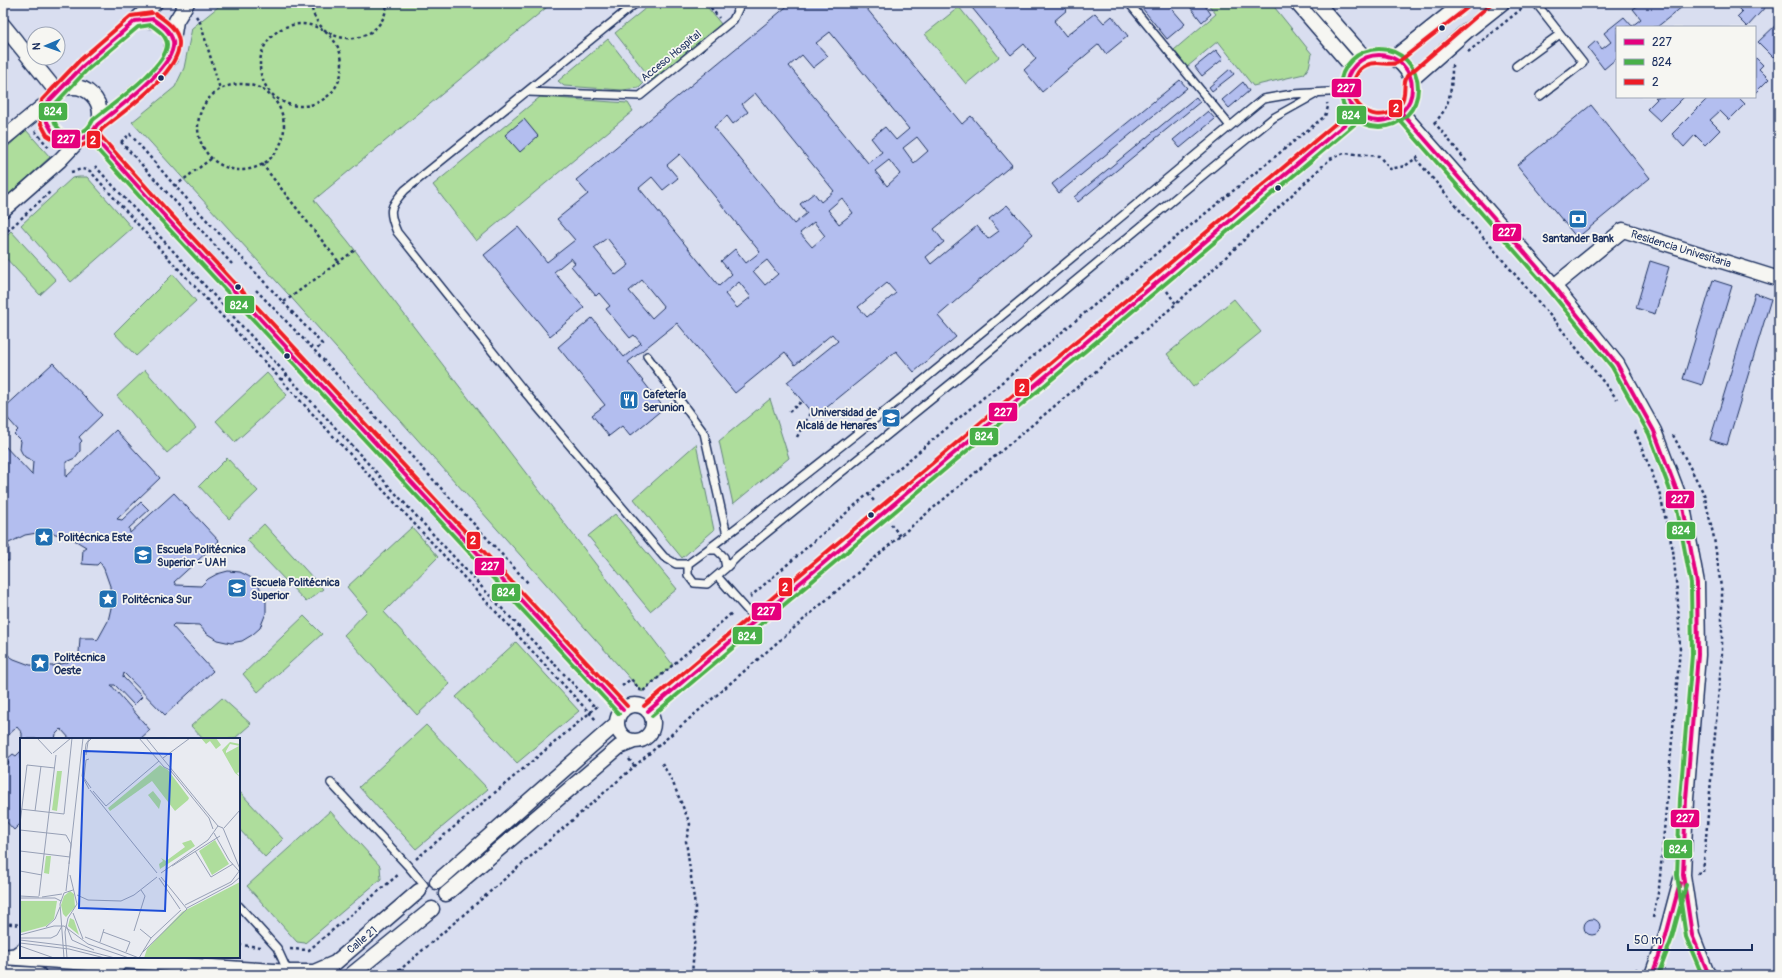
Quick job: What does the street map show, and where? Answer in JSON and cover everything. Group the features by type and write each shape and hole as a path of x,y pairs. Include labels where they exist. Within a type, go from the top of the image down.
{"street":[{"path":"3,139 56,94 83,66 155,3"},
{"path":"3,210 159,73 170,58 176,21 186,3"},
{"path":"1298,3 1353,68"},
{"path":"1317,3 1366,58"},
{"path":"1394,58 1463,3"},
{"path":"1411,80 1468,30 1502,3"},
{"path":"135,21 153,19 166,28 173,42"},
{"path":"3,25 56,94"},
{"path":"1380,55 1394,58 1402,64 1407,71 1411,80 1410,97 1407,106 1394,118 1375,121 1366,118 1358,113 1348,99 1346,91 1347,83 1353,68 1366,58 1380,55"},
{"path":"74,86 84,89 93,95 98,104 100,115 89,133 69,140 60,137 52,131 47,122 46,112 56,94 74,86"},
{"path":"1401,112 1554,286 1617,364 1654,431 1683,508 1697,583 1698,655 1686,799 1683,875 1692,935 1706,971 1710,975"},
{"path":"648,711 1358,113"},
{"path":"89,133 610,696 616,722 622,735 634,741"},
{"name":"Residencia Univesitaria","path":"1554,286 1623,230 1779,279"},
{"path":"446,894 441,885 426,886 422,903 426,907 432,909 439,907 444,901 446,894 619,747 647,736 651,731 653,724 652,717 648,711 643,707 636,705 629,706 616,722"},
{"name":"Calle 21","path":"108,958 109,960 288,972 314,972 336,962 616,722"},
{"path":"1652,975 1665,939 1683,875"},
{"name":"Calle 21","path":"351,975 432,909"},
{"path":"3,957 231,975"},
{"path":"3,973 39,975"}],"lane":[{"path":"636,3 528,92 405,190 393,203 391,217 397,232 515,379 664,557 676,564 688,564 707,550 943,364 1263,99 1294,94 1346,91"},
{"name":"Acceso Hospital","path":"528,92 640,96 733,20 741,3"},
{"path":"1129,3 1230,126"},
{"path":"1536,3 1584,63 1540,96"},
{"path":"1516,66 1560,34"},
{"path":"688,564 688,575 694,582 707,584 718,576 738,556 961,376 1254,133 1273,118 1321,93"},
{"path":"646,356 704,433 727,535"},
{"path":"707,550 717,550 724,557 726,568"},
{"path":"718,576 756,620"},
{"path":"331,783 426,886"},
{"path":"240,907 277,948 288,972"},
{"path":"3,953 14,952 20,948"}],"path":[{"path":"186,3 200,22 220,89"},
{"path":"311,3 317,22 325,32 335,41 338,47 342,67 339,80 332,92 322,101 310,106 296,106 283,103 272,96 260,88 247,84 233,84 220,89 210,98 203,109 199,121 199,134 204,147 212,158 223,165 236,169 249,169 262,164 272,156 280,145 284,132 284,119 279,107 272,96 264,84 260,71 260,57 265,44 274,33 286,26 299,24 313,25 325,32 337,37 350,39 363,37 374,30 382,21 388,3"},
{"path":"707,3 726,26"},
{"path":"1464,56 1529,3"},
{"path":"1420,134 1442,115 1451,96 1452,65 1458,60"},
{"path":"240,945 309,950 631,679 642,692 868,494 1325,116 1328,108 1321,93"},
{"path":"24,120 71,172"},
{"path":"1434,122 1469,164"},
{"path":"90,171 130,134 175,186 322,344"},
{"path":"121,142 234,266"},
{"path":"394,975 894,541 1176,304 1330,159 1344,153 1379,156 1390,169 1405,166 1416,159 1429,145"},
{"path":"175,186 212,158"},
{"path":"1416,159 1554,320 1618,400"},
{"path":"262,164 338,261"},
{"path":"95,166 476,582 596,708"},
{"path":"65,177 71,172 82,169 90,171 233,328 590,713 616,722"},
{"path":"3,235 54,188"},
{"path":"284,302 354,250"},
{"path":"255,289 320,356 534,590"},
{"path":"789,412 802,400"},
{"path":"797,437 810,413"},
{"path":"1634,430 1659,491 1673,550 1678,602 1680,649 1660,876 1652,926"},
{"path":"1660,876 1703,872 1722,653 1722,594 1714,538 1704,494 1672,432"},
{"path":"617,680 622,686"},
{"path":"619,747 635,767"},
{"path":"662,762 673,783 690,824 686,841 695,906 692,975"},
{"path":"3,923 20,925"},
{"path":"1631,975 1641,961"}],"shaded area":[{"name":"Universidad de Alcalá de Henares","path":"3,3 1779,3 1779,975 3,975"}],"green space":[{"path":"223,3 552,3 314,200 348,241 673,665 642,692 288,294 132,122 175,87 184,68 192,28"},
{"path":"652,3 704,3 721,24 652,80 615,33"},
{"path":"1207,3 1271,3 1312,54 1309,67 1304,74 1253,86 1218,41 1187,67 1174,50 1216,14"},
{"path":"959,7 999,57 966,84 925,34"},
{"path":"608,39 643,84 639,88 622,90 564,86 558,81"},
{"path":"540,97 628,103 633,111 476,241 433,185"},
{"path":"26,130 50,157 3,200 3,151"},
{"path":"87,177 132,228 71,282 21,225 72,178"},
{"path":"11,231 56,280 40,295 3,255 3,239"},
{"path":"173,274 196,301 136,356 114,333"},
{"path":"1234,299 1261,332 1193,387 1167,354"},
{"path":"145,370 196,428 167,453 117,396"},
{"path":"267,373 287,395 235,442 216,421"},
{"path":"770,399 789,458 733,504 719,441"},
{"path":"696,444 714,530 682,558 634,499"},
{"path":"227,458 258,491 229,519 199,486"},
{"path":"615,514 677,589 650,611 588,536"},
{"path":"264,524 323,589 306,602 247,540"},
{"path":"412,527 438,557 384,612 450,684 417,715 344,635 367,611 347,587"},
{"path":"304,616 322,634 258,692 243,674"},
{"path":"516,642 579,711 517,763 456,697"},
{"path":"222,698 251,724 235,738 202,738 191,726"},
{"path":"426,725 488,789 416,849 359,787"},
{"path":"240,792 283,839 265,857 240,830"},
{"path":"330,811 380,866 381,879 305,943 297,942 247,886"}],"building":[{"path":"791,3 862,3 962,124 971,116 1012,165 934,229 944,242 926,257 931,264 977,226 988,239 999,231 989,219 1007,205 1033,234 938,316 956,337 914,372 896,351 815,417 787,382 838,341 832,334 795,365 785,352 735,393 677,323 628,362 664,408 630,436 622,426 609,436 592,415 605,405 558,347 592,318 624,357 641,343 634,335 630,338 606,309 610,306 599,293 596,296 571,266 575,263 571,258 554,272 584,308 550,336 484,255 518,227 547,262 575,240 557,219 588,194 576,180","holes":["830,32 909,129 896,140 885,127 871,138 882,152 868,163 789,66 802,55 813,68 828,56 816,43","755,93 834,191 821,202 814,193 800,204 807,213 794,224 714,127 727,116 733,124 748,112 742,104","917,137 928,151 914,163 903,148","680,154 760,252 746,263 735,249 721,261 732,274 719,286 639,188 652,177 663,190 678,178 667,165","889,160 900,174 887,186 875,171","842,198 853,213 839,224 828,210","814,222 825,236 812,247 800,233","607,238 629,265 616,275 594,248","767,260 778,274 765,285 753,271","642,280 664,307 652,318 629,291","739,282 751,297 737,308 725,294","887,283 896,293 867,317 858,307"]},
{"path":"968,3 1061,3 1067,10 1054,21 1066,36 1095,13 1104,23 1112,16 1128,36 1106,54 1099,44 1042,92 1024,70 1036,59 1024,44 1011,55"},
{"path":"1138,3 1167,3 1185,24 1167,39"},
{"path":"1187,3 1203,3 1211,14 1202,22"},
{"path":"1642,3 1657,3 1659,6 1663,3 1687,3 1658,26 1632,26 1641,19 1633,9"},
{"path":"1733,3 1769,3 1748,26 1746,26 1737,17 1742,12"},
{"path":"1624,17 1632,26 1616,26 1616,59 1604,69 1588,48 1596,41 1602,49 1611,42 1604,33"},
{"path":"1779,22 1779,51 1773,57 1758,42"},
{"path":"1216,50 1223,59 1202,76 1195,67"},
{"path":"1756,58 1763,65 1759,69 1769,79 1756,92"},
{"path":"1230,69 1234,74 1212,91 1209,87"},
{"path":"1180,80 1187,88 1059,193 1052,184"},
{"path":"1243,82 1249,91 1229,108 1222,100"},
{"path":"1196,97 1200,102 1078,202 1074,197"},
{"path":"1656,98 1683,98 1660,121 1647,109 1657,99"},
{"path":"1708,98 1739,98 1745,104 1729,120 1720,111 1710,120 1720,130 1705,145 1695,135 1684,147 1672,134"},
{"path":"1591,105 1650,178 1577,238 1517,165"},
{"path":"1208,111 1215,119 1180,148 1173,140"},
{"path":"524,119 538,136 520,152 505,135"},
{"path":"1650,261 1669,267 1655,314 1636,308"},
{"path":"1713,280 1732,286 1702,385 1683,379"},
{"path":"1755,293 1771,299 1727,445 1710,440"},
{"name":"Escuela Politécnica Superior - UAH","path":"53,363 102,415 79,437 82,441 80,443 80,451 75,458 66,462 66,477 116,430 160,478 117,519 122,520 141,502 149,510 129,528 130,533 174,493 219,541 174,582 176,585 201,586 208,579 217,574 228,571 240,572 250,577 258,584 266,601 266,613 260,628 242,641 231,643 217,640 206,633 199,625 174,624 172,626 213,671 165,715 124,673 123,677 142,697 134,705 115,685 111,685 150,730 141,738 69,738 61,729 56,734 55,738 22,738 22,733 17,727 3,740 3,652 14,659 30,665 52,666 66,663 82,655 79,653 80,638 94,638 97,641 108,621 111,608 110,586 100,562 97,565 82,564 83,549 86,547 71,538 43,532 25,535 7,544 9,546 9,561 3,561 3,444 32,475 33,461 25,457 22,453 20,449 21,441 14,434 18,430 3,413 3,409"},
{"path":"1779,440 1779,461 1773,460"},
{"path":"20,752 20,824 14,830 3,818 3,768 9,763 6,760 13,754 16,756"},
{"path":"1589,919 1595,919 1600,924 1598,933 1595,935 1589,935 1584,930 1584,924"}],"transit line":[{"name":"2","path":"1467,8 1397,63 1374,63 1362,68 1357,74 1353,87 1354,97 1358,105 1366,111 1375,114 1384,114 1393,111 1403,100 1407,76 1492,3"},
{"name":"2","path":"152,13 131,16 79,61 42,100 40,112 41,124 47,135 68,146 81,146 95,139 102,129 150,90 161,78 171,66 177,54 179,42 174,29 156,14"},
{"name":"227","path":"153,19 167,31 172,37 173,41 172,51 166,63 156,75 144,87 97,125 91,134 79,140 69,140 60,137 52,131 47,122 46,112 48,102 83,66 135,21 153,19"},
{"name":"824","path":"151,25 163,35 167,44 165,53 149,74 93,120 90,126 86,129 78,134 71,135 60,130 56,126 54,120 54,105 87,70 138,27 151,25"},
{"name":"824","path":"1379,49 1394,52 1401,56 1411,66 1415,73 1418,88 1415,103 1411,110 1401,120 1394,124 1379,127 1364,124 1357,120 1347,110 1343,103 1340,88 1343,73 1347,66 1357,56 1364,52 1379,49"},
{"name":"227","path":"1379,55 1392,58 1402,65 1409,75 1412,88 1409,101 1402,111 1392,118 1379,121 1366,118 1356,111 1349,101 1346,88 1349,75 1356,65 1366,58 1379,55"},
{"name":"2","path":"644,706 1354,108"},
{"name":"227","path":"1401,112 1554,286 1617,364 1654,431 1683,507 1697,583 1698,655 1686,799 1683,875 1692,935 1709,975"},
{"name":"227","path":"648,711 1358,113"},
{"name":"824","path":"1396,116 1549,290 1612,367 1649,434 1677,509 1691,584 1692,655 1680,799 1677,875 1686,937 1702,975"},
{"name":"824","path":"652,716 1362,118"},
{"name":"2","path":"95,130 165,208 627,706"},
{"name":"227","path":"91,134 161,212 623,710"},
{"name":"824","path":"87,138 157,216 619,714"},
{"name":"227","path":"1652,975 1665,939 1680,883"},
{"name":"824","path":"1658,975 1671,941 1686,885"}],"place":[{"name":"Santander Bank","path":"1578,219"},
{"name":"Cafetería Serunion","path":"629,400"},
{"name":"Universidad de Alcalá de Henares","path":"891,418"},
{"name":"Politécnica Este","path":"44,537"},
{"name":"Escuela Politécnica Superior - UAH","path":"143,555"},
{"name":"Escuela Politécnica Superior","path":"237,588"},
{"name":"Politécnica Sur","path":"108,599"},
{"name":"Politécnica Oeste","path":"40,663"}]}
